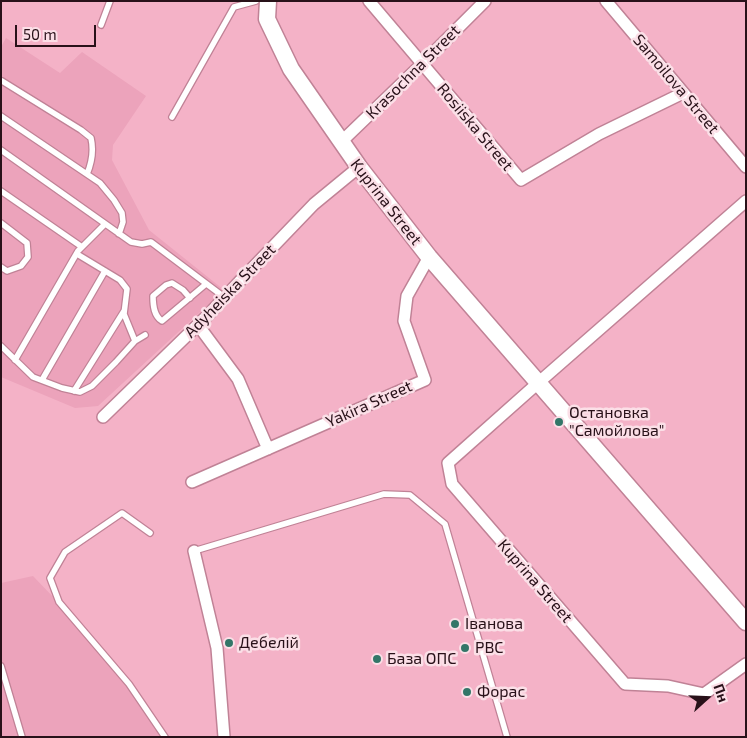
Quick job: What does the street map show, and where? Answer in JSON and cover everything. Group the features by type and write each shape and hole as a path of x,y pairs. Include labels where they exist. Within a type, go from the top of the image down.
{"main road":[{"name":"Kuprina Street","path":"268,1 267,19 290,70 359,167 429,257 746,622"}],"street":[{"name":"Rosiiska Street","path":"369,1 521,180 599,134 683,93"},
{"name":"Krasochna Street","path":"341,142 485,1"},
{"name":"Samoilova Street","path":"606,1 746,166"},
{"name":"Adyheiska Street","path":"103,417 210,314 224,297 314,204 359,167"},
{"name":"Kuprina Street","path":"746,201 448,463 452,484 625,684 668,686 704,694 746,664"},
{"name":"Yakira Street","path":"192,482 425,380 404,321 406,296 429,257"},
{"path":"198,325 238,380 268,449"},
{"path":"194,551 217,648 224,737"}],"lane":[{"path":"101,25 110,1"},
{"path":"172,117 234,7 256,1"},
{"path":"2,81 92,138 92,160 88,174"},
{"path":"1,116 100,183 122,213 123,222 119,234"},
{"path":"1,150 131,242 142,244 151,242 224,297"},
{"path":"1,191 82,247"},
{"path":"1,223 27,243 28,257 20,266 7,271 1,267"},
{"path":"15,360 77,254 105,224"},
{"path":"77,254 120,280 127,289 124,314 135,341"},
{"path":"42,380 105,271"},
{"path":"190,298 183,290 172,283 166,285 153,296 154,309 158,319 162,321 190,298 206,284"},
{"path":"74,391 124,311"},
{"path":"1,346 33,377 62,388 80,392 92,386 135,341 146,335"},
{"path":"194,551 384,494 410,495 446,524 507,737"},
{"path":"150,533 122,514 65,552 50,578 59,602 128,684 165,737"},
{"path":"1,666 22,737"}],"shaded area":[{"path":"6,38 60,73 82,52 146,96 113,145 112,160 149,230 224,290 98,406 75,408 1,377 1,47"},
{"path":"33,576 104,650 165,737 1,737 1,583"}],"place":[{"name":"Остановка \"Самойлова\"","path":"559,422"},
{"name":"Іванова","path":"455,624"},
{"name":"Дебелій","path":"229,643"},
{"name":"РВС","path":"465,648"},
{"name":"База ОПС","path":"377,659"},
{"name":"Форас","path":"467,692"}]}
